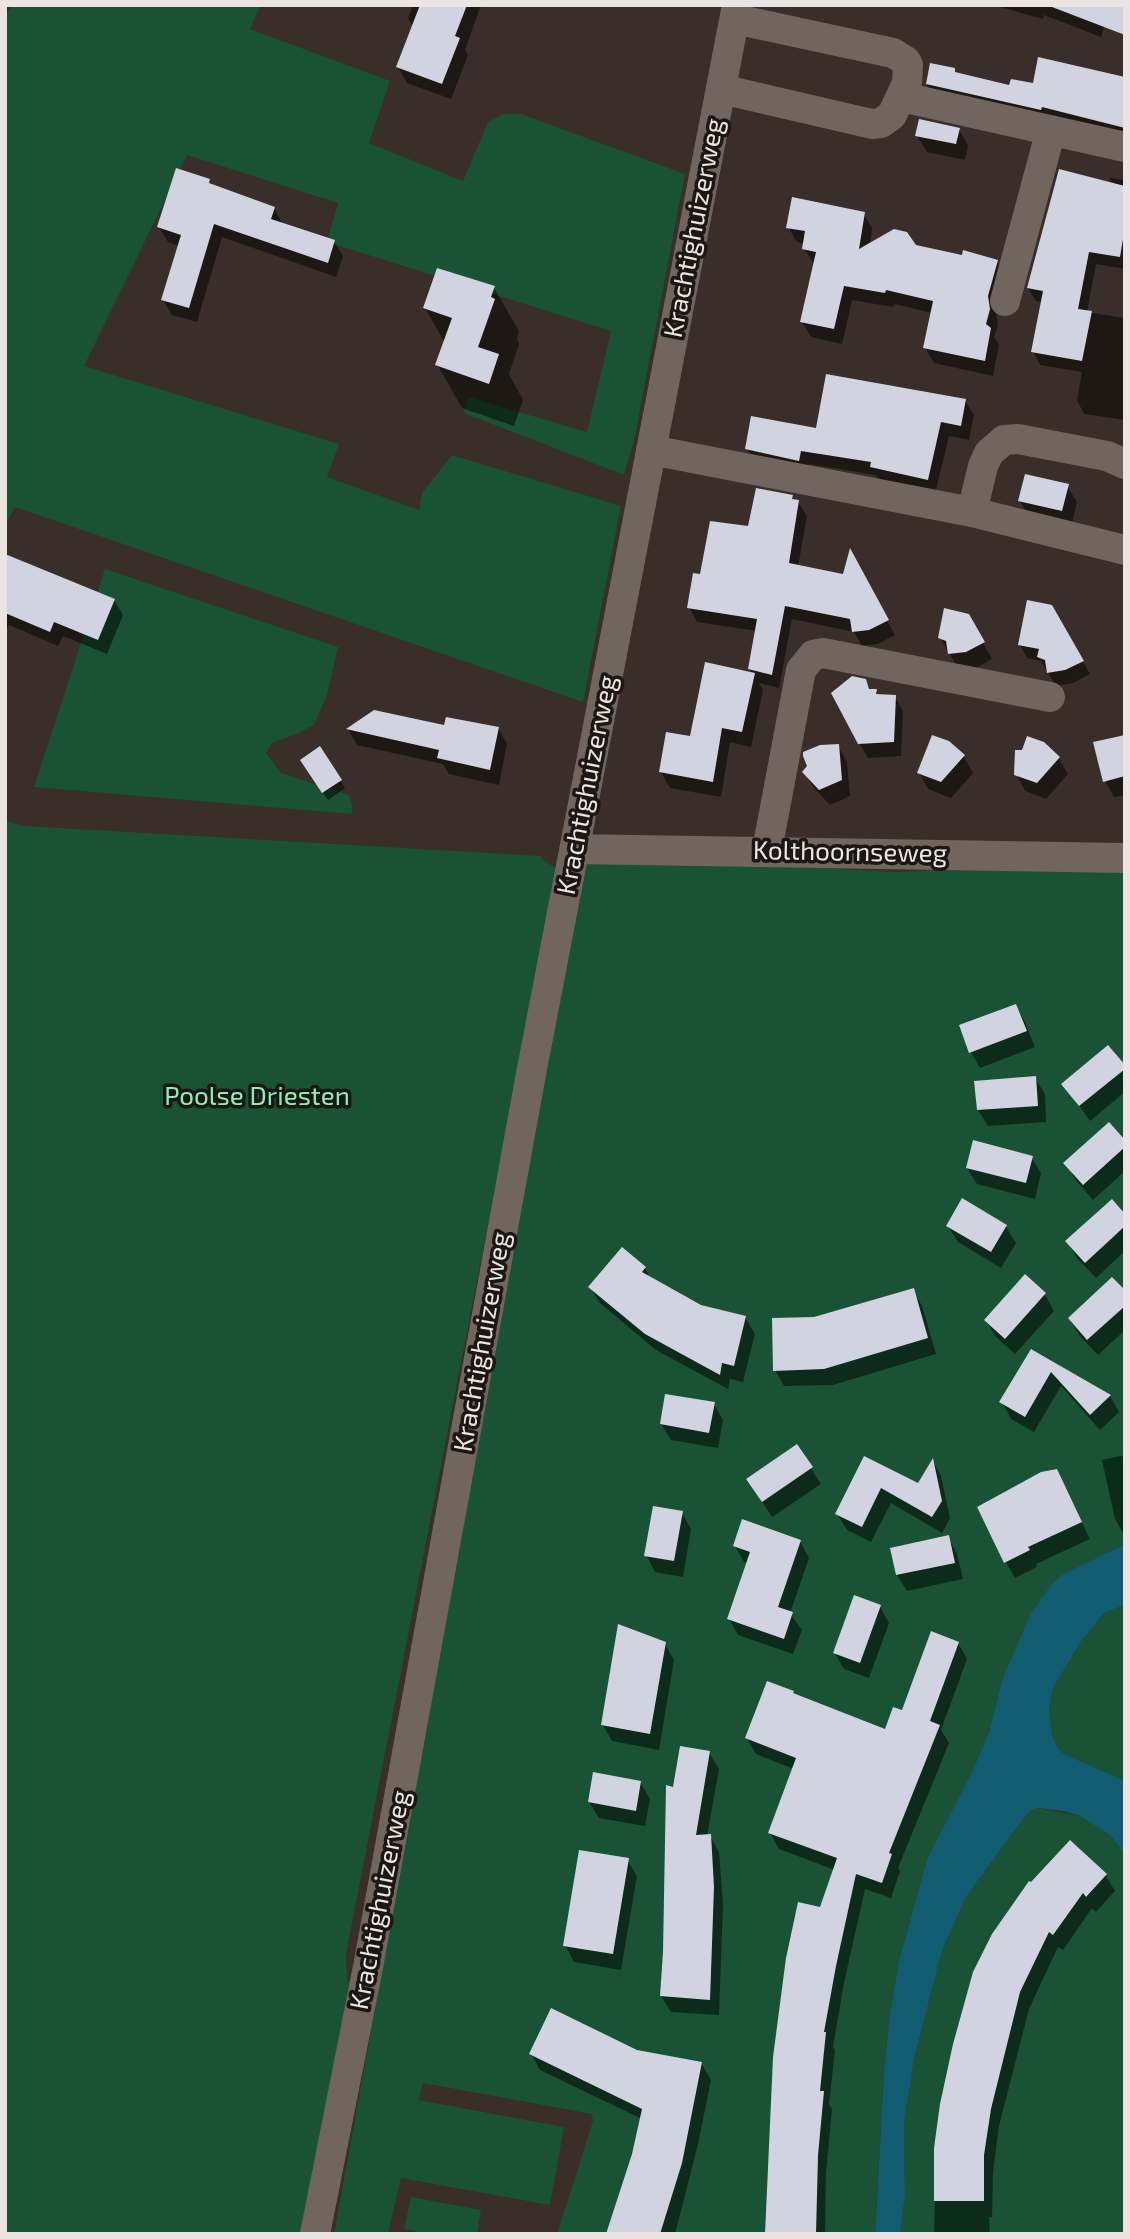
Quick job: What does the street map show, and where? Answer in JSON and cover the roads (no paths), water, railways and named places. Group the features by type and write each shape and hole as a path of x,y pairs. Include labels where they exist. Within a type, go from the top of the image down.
{"street":[{"name":"Krachtighuizerweg","path":"315,2234 368,1967 531,1074 575,849 651,450 721,89 736,12 901,56 908,65 907,83 902,97 892,115 881,123 872,124 721,89"},
{"path":"902,97 1125,147"},
{"path":"1005,301 1051,130"},
{"path":"972,512 983,466 989,453 1004,440 1018,439 1107,456 1125,464"},
{"path":"651,450 972,512 1125,550"},
{"path":"767,850 802,670 813,655 822,653 1050,697"},
{"name":"Kolthoornseweg","path":"575,849 767,850 1125,858"}],"water":[{"path":"1125,1544 1125,1605 1104,1613 1080,1643 1053,1688 1049,1709 1052,1735 1057,1747 1064,1754 1125,1781 1125,1855 1111,1836 1080,1816 1038,1808 1030,1811 1020,1823 966,1897 942,1951 914,2059 904,2123 905,2196 900,2234 875,2234 890,2013 899,1961 927,1859 973,1770 989,1732 1002,1680 1031,1613 1051,1585 1063,1574"}],"park label":[{"name":"Poolse Driesten","path":"257,1096"}]}
